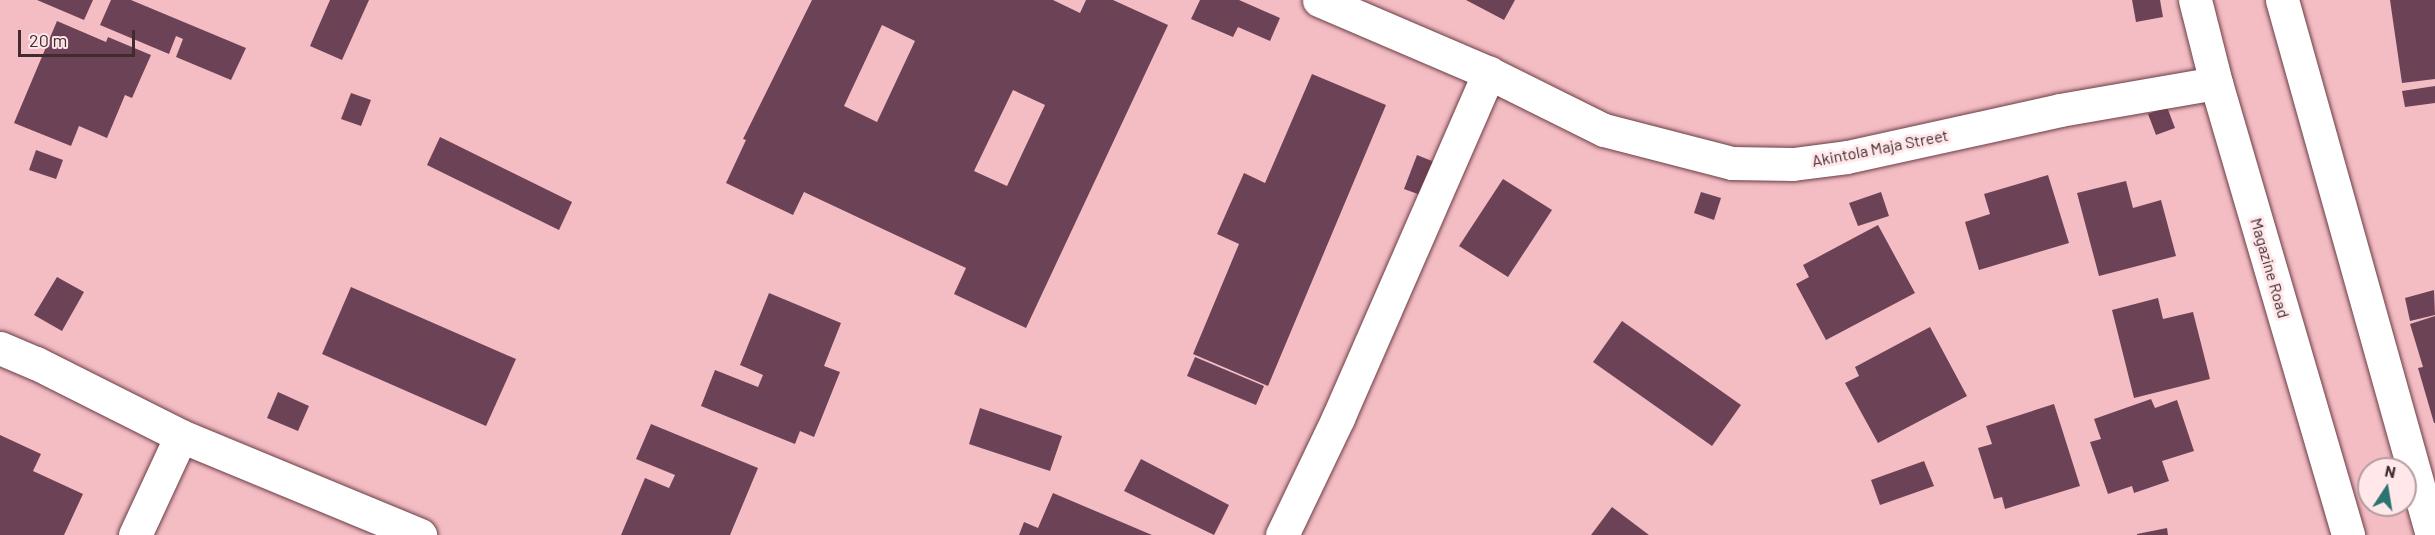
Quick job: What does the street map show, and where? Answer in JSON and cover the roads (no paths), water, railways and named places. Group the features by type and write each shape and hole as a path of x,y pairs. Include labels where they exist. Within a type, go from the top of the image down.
{"street":[{"name":"Akintola Maja Street","path":"1319,0 1489,73 1604,129 1664,148 1742,163 1793,164 1847,157 2060,110 2216,83"},
{"name":"Magazine Road","path":"2195,0 2216,83 2348,535"},
{"path":"2282,0 2432,535"},
{"path":"1282,535 1338,418 1489,73"},
{"path":"0,348 36,363 181,436 420,535"},
{"path":"135,535 181,436"}]}
